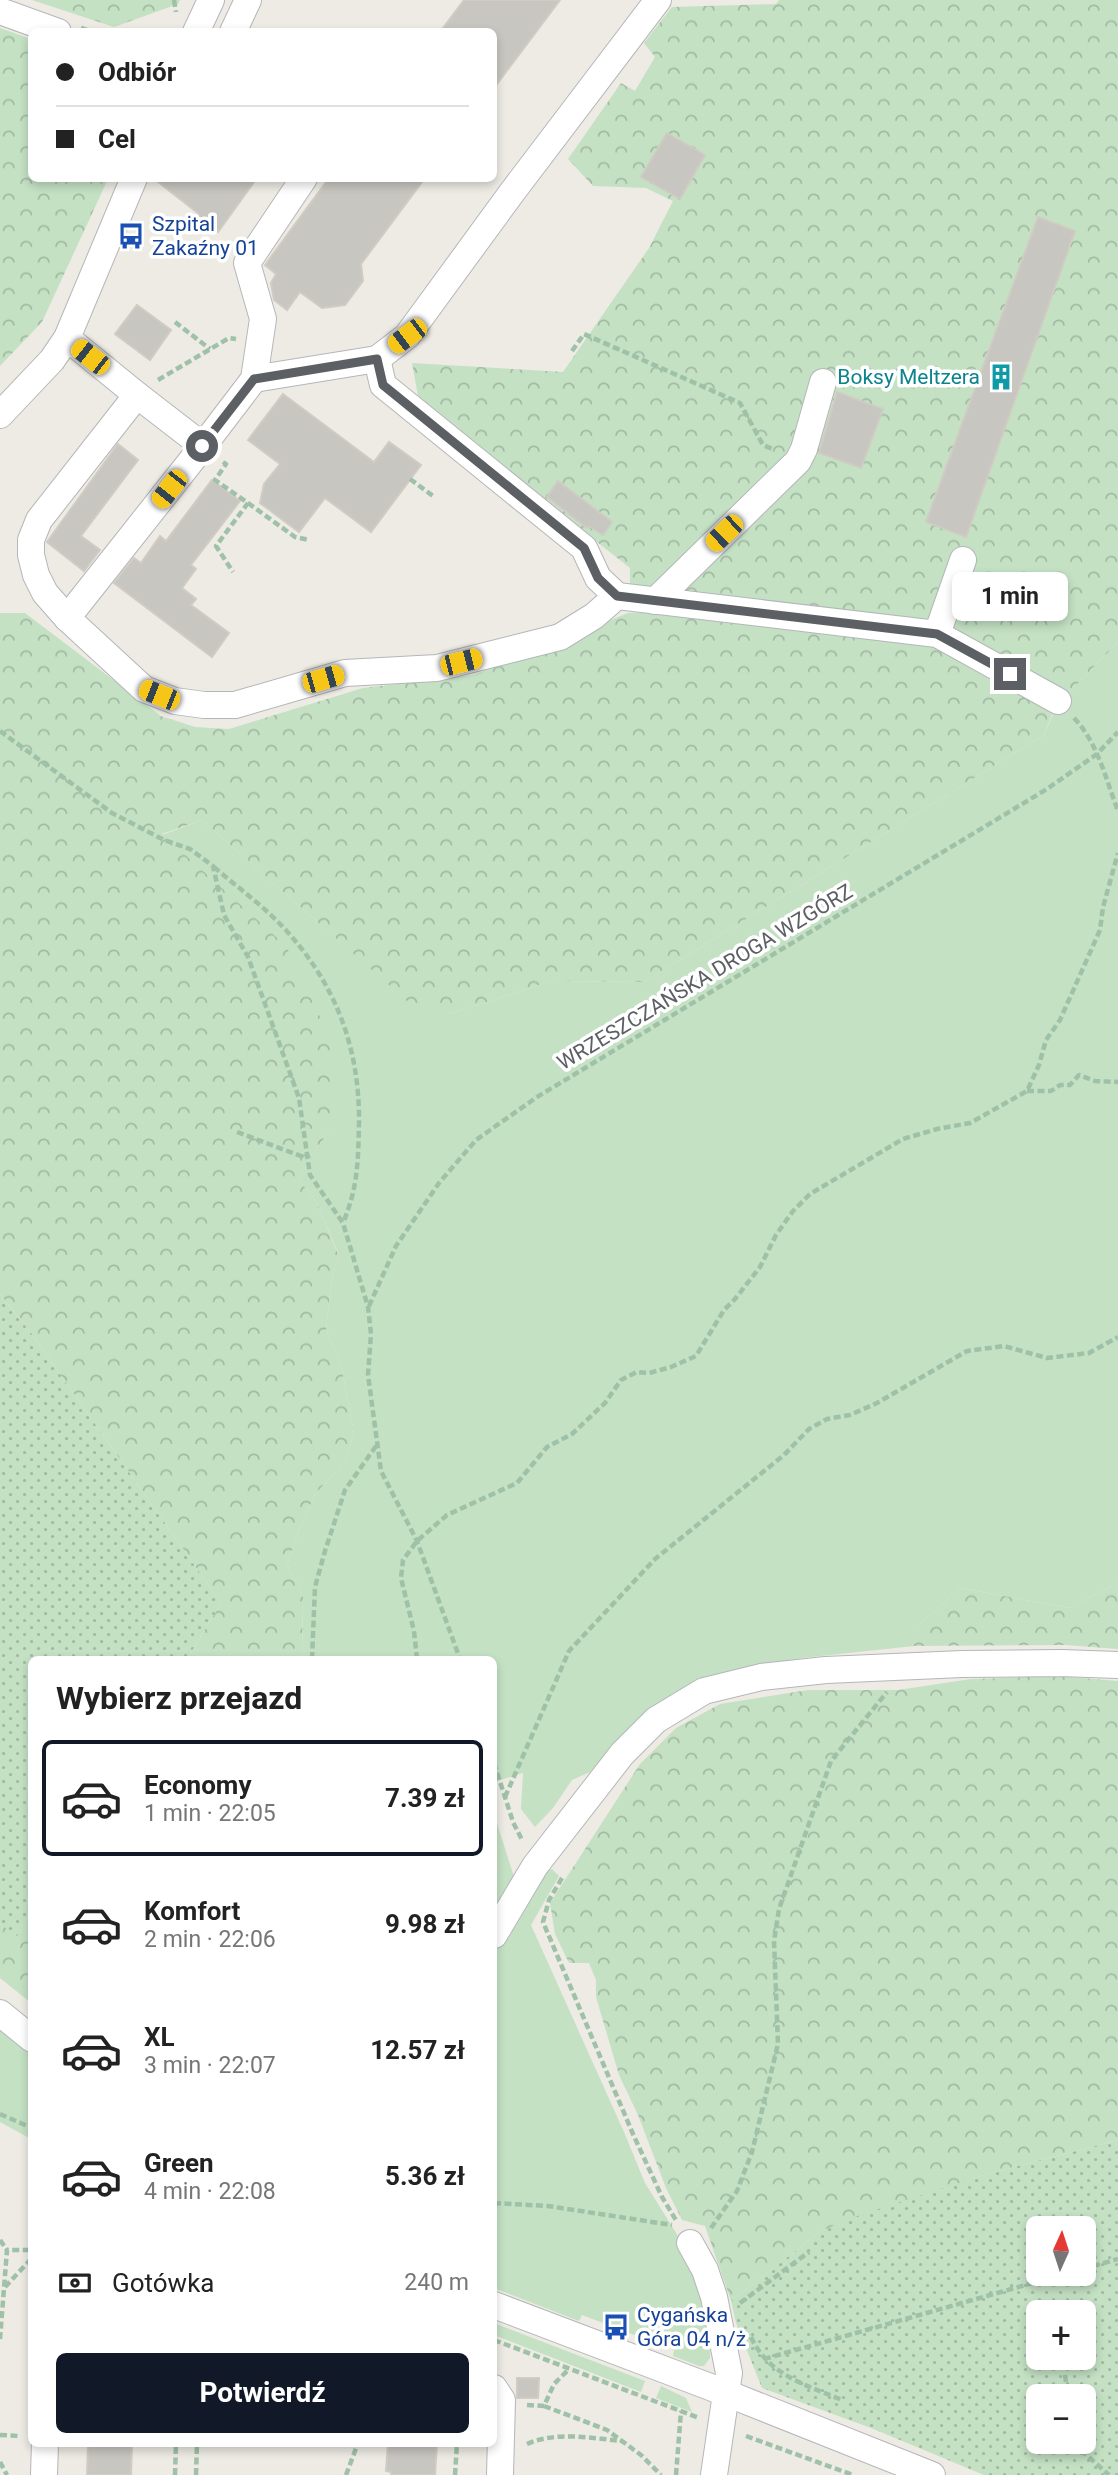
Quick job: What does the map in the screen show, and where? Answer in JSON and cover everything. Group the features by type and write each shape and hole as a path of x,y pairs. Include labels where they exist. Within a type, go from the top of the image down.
{"street":[{"path":"198,28 211,0"},
{"path":"235,28 248,0"},
{"path":"254,379 377,359 407,336 658,0"},
{"path":"0,11 47,28"},
{"path":"0,415 52,360 66,338 132,182"},
{"path":"66,618 254,379 263,319 247,263 301,182"},
{"path":"66,338 202,446"},
{"path":"377,359 383,385 584,548 598,578 617,596 937,634 1058,701"},
{"path":"655,601 798,461 823,382"},
{"path":"138,395 39,520 31,540 31,555 36,575 45,593 66,618 144,689 174,701 234,705 345,673 437,668 559,637 594,616 617,596"},
{"path":"937,634 963,560"},
{"path":"497,1930 535,1866 622,1754 656,1720 704,1691 761,1677 826,1670 1061,1663 1118,1665"},
{"path":"0,2013 28,2036"},
{"path":"690,2243 705,2270 714,2297 729,2372 714,2475"},
{"path":"497,2306 932,2475"},
{"path":"497,2392 502,2400 500,2475"},
{"path":"44,2475 45,2447"}],"path":[{"path":"175,322 211,349"},
{"path":"572,351 584,334 740,403 763,445 798,461"},
{"path":"138,395 229,338 258,341"},
{"path":"226,464 215,480 295,537 309,540"},
{"path":"410,479 433,496"},
{"path":"233,572 216,546 248,503"},
{"path":"1058,701 1082,726 1097,754 1118,811"},
{"path":"0,732 112,813 164,841 190,849 281,925 310,959 338,1007 353,1051 359,1105 355,1187 354,1197 343,1223"},
{"name":"WRZESZCZAŃSKA DROGA WZGÓRZ","path":"368,1307 396,1246 439,1183 476,1140 537,1097 1046,789 1097,754 1118,732"},
{"path":"1027,1091 1039,1065 1046,1040 1060,1020 1100,930 1103,907 1118,853"},
{"path":"213,866 223,915 248,957 299,1098 310,1175 343,1223 368,1307 368,1375 381,1471 417,1541 459,1656"},
{"path":"417,1656 414,1631 401,1578 403,1560 417,1541 447,1515 517,1483 547,1447 572,1434 605,1403 621,1380 637,1372 649,1373 671,1367 696,1356 724,1310 760,1267 776,1235 793,1211 810,1195 902,1139 970,1123 1027,1091 1051,1091 1060,1085 1070,1085 1079,1075 1095,1081 1118,1082"},
{"path":"237,1132 306,1158"},
{"path":"505,1797 569,1651 655,1559 784,1455 809,1430 827,1419 850,1415 877,1404 967,1351 1004,1346 1047,1358 1089,1353 1118,1337"},
{"path":"312,1656 315,1587 325,1551 345,1490 377,1446"},
{"path":"690,2243 711,2228 737,2191 752,2152 778,2044 774,1941 779,1909 831,1761 888,1689 913,1666"},
{"path":"497,1772 513,1822 535,1866"},
{"path":"497,2203 548,2206 680,2226 662,2197 633,2134 543,1922"},
{"path":"0,2114 28,2126"},
{"path":"0,2240 7,2250 0,2339"},
{"path":"7,2250 28,2250"},
{"path":"733,2308 809,2252"},
{"path":"1096,2265 1118,2259"},
{"path":"4,2288 28,2262"},
{"path":"764,2358 1026,2285"},
{"path":"740,2303 743,2311"},
{"path":"748,2330 764,2358 787,2377 842,2400"},
{"path":"497,2341 854,2475"},
{"path":"554,2384 569,2369"},
{"path":"1065,2375 1066,2384"},
{"path":"544,2406 596,2425 623,2441 661,2475"},
{"path":"676,2475 681,2411"},
{"path":"0,2435 28,2436"},
{"path":"520,2451 527,2444 540,2439 573,2436 623,2441"},
{"path":"175,2475 176,2447"},
{"path":"196,2475 197,2447"},
{"path":"346,2475 356,2447"},
{"path":"455,2475 457,2447"},
{"path":"1085,2454 1109,2475"},
{"path":"0,2462 7,2475"},
{"path":"834,2475 837,2469"}],"green space":[{"path":"32,0 180,0 178,4 114,27"},
{"path":"779,0 1118,0 1118,642 1057,705 936,627 630,589 630,568 446,423 418,396 412,363 563,372 649,248 673,201 646,188 593,186 568,159 621,83 635,91 655,57 644,43 672,7 776,4"},
{"path":"0,28 28,38 28,182 107,182 42,322 0,366"},
{"path":"686,611 923,637 1055,707 1044,735 644,982 551,981 450,1014 407,1001 202,820 162,834 286,946 332,1042 330,1131 312,1154 299,1180 316,1201 338,1254 331,1284 326,1330 341,1365 354,1433 345,1462 315,1494 287,1565 303,1595 302,1656 189,1656 221,1603 31,1333 0,1294 0,613 25,613 161,716 195,727 229,729 363,688 473,675 628,613"},
{"path":"1118,642 1118,1583 1070,1608 960,1588 914,1630 914,1646 802,1658 711,1678 631,1728 590,1772 572,1780 553,1808 535,1827 521,1809 523,1773 497,1781 497,1656 302,1656 303,1595 287,1565 315,1494 345,1462 354,1433 341,1365 326,1330 331,1284 338,1253 316,1201 299,1180 312,1154 330,1131 162,835 202,820 338,940 450,1014 551,981 644,982 1044,735 1057,705"},
{"path":"0,1294 31,1333 221,1603 189,1656 28,1656 28,1918 17,1936 0,1924"},
{"path":"1118,1583 1118,1649 1066,1645 914,1646 914,1630 960,1588 1070,1608"},
{"path":"1058,1676 1118,1681 1118,2140 987,2174 821,2231 731,2301 705,2226 682,2220 666,2188 638,2115 619,2075 596,1997 596,1980 589,1963 569,1963 555,1934 550,1903 640,1764 676,1728 720,1704 808,1690 898,1690 971,1679"},
{"path":"497,1823 516,1883 497,1914"},
{"path":"552,1869 559,1876 531,1925 645,2183 678,2236 709,2298 710,2358 704,2366 673,2356 674,2350 582,2315 579,2321 497,2289 497,1948 544,1872"},
{"path":"28,1918 28,2001 0,1978 0,1924 17,1935"},
{"path":"0,2029 28,2050 28,2137 0,2122"},
{"path":"1118,2140 1118,2475 984,2475 871,2428 762,2388 736,2323 731,2301 821,2231 860,2215 987,2174"},
{"path":"497,2324 645,2381 641,2392 497,2336"},
{"path":"661,2386 686,2398 692,2412 656,2398"}],"building":[{"path":"464,0 560,0 497,84 497,28 443,28"},
{"path":"667,133 705,155 680,199 641,177"},
{"path":"158,182 254,182 218,232 197,216 199,214"},
{"path":"326,182 422,182 361,264 363,281 345,305 322,308 300,292 287,310 274,300 271,283 276,274 265,265"},
{"name":"Boksy Meltzera","path":"1038,217 1075,231 966,537 926,522"},
{"path":"137,305 171,330 150,360 115,334"},
{"path":"837,392 883,409 861,468 819,453"},
{"path":"283,394 374,462 389,442 421,465 371,532 325,498 299,532 260,503 264,484 280,464 248,440"},
{"path":"118,444 138,460 81,536 100,550 84,571 47,542"},
{"path":"212,480 240,501 191,565 196,569 182,588 196,599 191,605 229,633 212,657 114,583 134,558 141,563 160,536 166,541"},
{"path":"558,481 612,522 603,535 589,526 587,528 547,497"},
{"path":"517,2378 539,2378 538,2398 517,2398"},
{"path":"88,2447 132,2447 131,2475 87,2475"},
{"path":"388,2447 437,2447 435,2475 391,2475 391,2472 386,2471"}],"place":[{"name":"Szpital Zakaźny 01","path":"131,236"},
{"name":"Boksy Meltzera","path":"1001,377"},
{"name":"Cygańska Góra 04 n/ż","path":"616,2327"}],"route":[{"path":"202,446 254,379 377,359 383,385 584,548 598,578 617,596 937,634 1010,674"}]}
